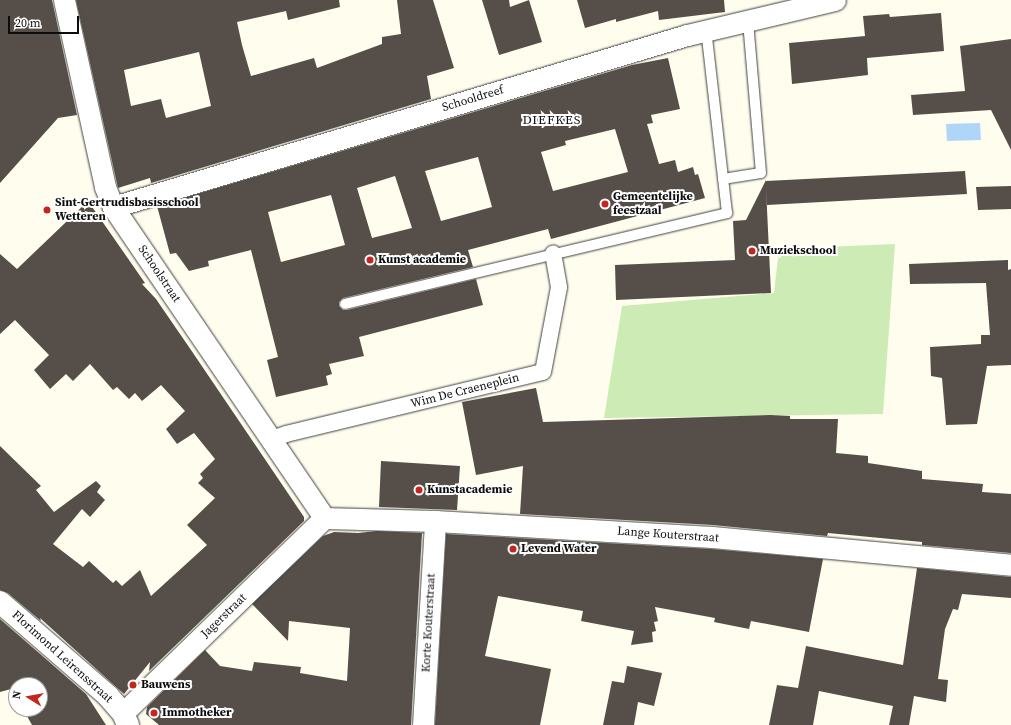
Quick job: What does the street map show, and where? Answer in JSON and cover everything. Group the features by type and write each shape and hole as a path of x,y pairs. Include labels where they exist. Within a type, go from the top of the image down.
{"street":[{"name":"Schoolstraat","path":"64,0 105,187 113,207 324,518"},
{"name":"Schooldreef","path":"113,207 706,30 835,0"},
{"name":"Wim De Craeneplein","path":"271,439 286,434 543,372 559,287 553,254"},
{"name":"Lange Kouterstraat","path":"324,518 435,521 712,537 1011,565"},
{"name":"Jagerstraat","path":"125,719 324,518"},
{"name":"Korte Kouterstraat","path":"423,725 435,521"},
{"name":"Florimond Leirensstraat","path":"0,602 108,696 125,719"}],"lane":[{"path":"723,179 761,173 748,20"},
{"path":"345,304 727,213 706,30"}],"green space":[{"path":"895,244 883,414 604,418 622,306 774,293 779,249"}],"water":[{"path":"980,123 981,140 947,141 946,124"}],"building":[{"path":"0,0 52,0 77,115 58,118 0,183"},
{"path":"76,0 339,0 340,7 288,20 286,11 237,22 251,76 314,58 317,68 382,44 382,37 401,34 397,0 433,0 454,68 427,76 431,99 151,183 150,178 118,188","holes":["199,52 211,106 166,118 161,99 131,106 124,70"]},
{"path":"482,0 509,0 510,7 529,0 542,42 499,55"},
{"path":"577,0 724,0 725,12 659,20 658,11 616,22 616,19 585,28"},
{"path":"941,13 944,51 867,58 868,75 792,84 789,43 865,36 863,16 889,14 890,17"},
{"path":"1011,39 1011,150 991,110 913,115 911,95 965,91 960,46"},
{"path":"668,58 680,109 651,115 653,123 647,124 659,164 675,160 678,172 693,167 695,175 698,174 705,198 551,239 548,229 468,250 473,267 343,298 339,302 339,306 343,310 347,310 476,279 483,305 359,337 364,356 329,364 332,374 326,376 328,385 276,397 267,360 278,357 251,250 208,261 209,266 189,271 176,253 170,254 157,206 632,65","holes":["615,129 628,172 553,191 541,152 566,145 565,141","478,157 492,207 441,221 425,171","395,176 412,228 372,238 357,188","331,195 345,245 281,262 268,212"]},
{"path":"965,171 967,194 767,205 766,188 771,293 616,300 615,265 735,260 733,221 746,220 766,180"},
{"path":"1011,186 1011,209 978,210 976,187"},
{"path":"88,201 145,283 142,284 156,299 304,517 304,521 149,671 150,662 124,694 40,618 41,621 8,593 0,590 0,446 41,486 36,490 54,512 96,481 101,486 97,492 105,500 90,517 82,509 53,544 83,567 89,561 113,583 116,580 122,586 140,570 151,596 207,545 187,525 215,498 198,483 203,478 200,474 215,459 194,433 177,444 166,429 185,411 161,385 142,401 135,393 129,399 117,387 113,390 90,364 73,381 66,374 50,389 34,370 49,355 15,320 0,334 0,254 17,269"},
{"path":"1008,260 1008,270 1011,269 1011,365 987,366 977,424 946,425 942,378 931,376 930,347 981,344 981,335 990,335 986,283 910,284 909,264"},
{"path":"536,388 543,422 770,415 790,416 790,419 838,419 836,453 868,456 868,463 922,471 922,479 983,484 982,492 1011,494 1011,553 922,545 922,542 828,533 827,536 713,525 520,514 523,466 476,475 462,402"},
{"name":"Kunstacademie","path":"381,461 460,466 457,510 379,507"},
{"path":"377,531 422,533 411,725 159,725 146,714 147,707 205,650 220,666 252,671 254,662 301,667 300,673 347,681 350,628 289,621 288,641 252,604 323,536 334,532 358,533"},
{"path":"446,534 711,549 823,559 809,632 751,621 749,629 714,622 715,618 655,607 658,621 654,622 656,631 652,632 653,642 631,645 634,631 581,621 583,611 498,596 485,656 551,669 540,725 435,725"},
{"path":"917,568 1011,577 1011,598 962,594 958,610 953,609 945,629 938,679 948,680 946,702 914,696 909,725 889,725 893,706 819,691 813,725 769,725 777,685 798,688 806,646 903,665"},
{"path":"0,619 86,694 106,725 32,725 28,717 48,717 48,677 8,677 8,690 0,692"},
{"path":"627,666 662,673 654,706 638,702 634,725 603,725 612,681 624,683"}],"place":[{"name":"Gemeentelijke feestzaal","path":"605,204"},
{"name":"Sint-Gertrudisbasisschool Wetteren","path":"47,210"},
{"name":"Muziekschool","path":"752,251"},
{"name":"Kunst academie","path":"370,260"},
{"name":"Kunstacademie","path":"419,490"},
{"name":"Levend Water","path":"513,549"},
{"name":"Bauwens","path":"133,685"},
{"name":"Immotheker","path":"154,713"}],"district":[{"name":"DIEFKES","path":"552,120"}]}
